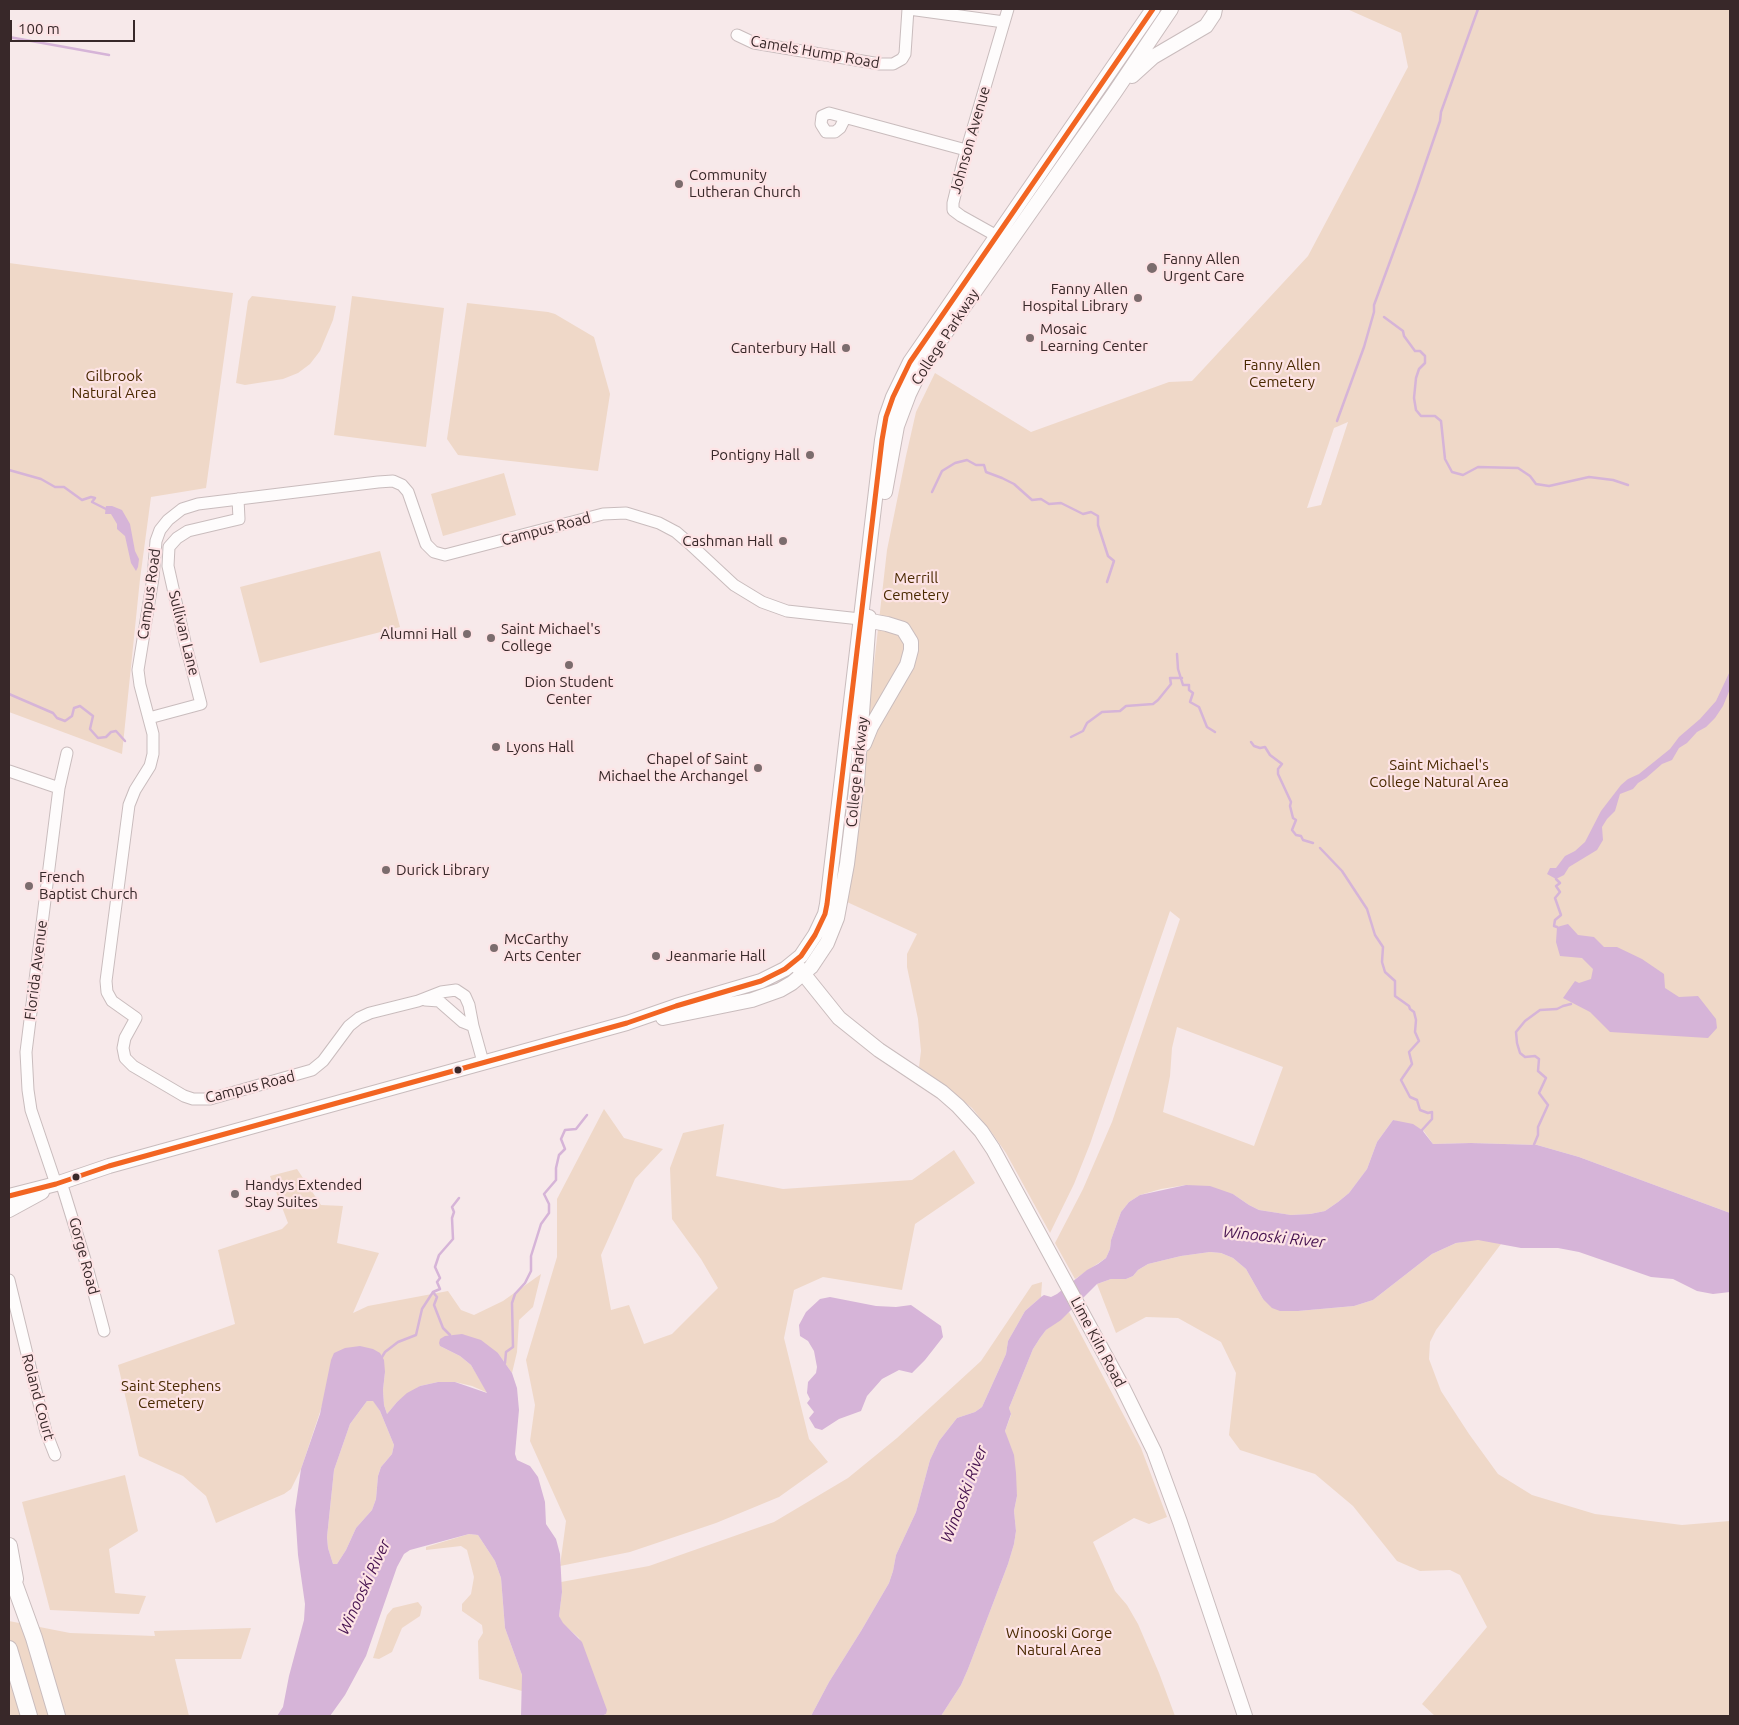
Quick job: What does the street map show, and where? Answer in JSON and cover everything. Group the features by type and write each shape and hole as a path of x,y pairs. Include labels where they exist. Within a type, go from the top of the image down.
{"highway":[{"path":"9,1546 18,1593"},
{"path":"9,1568 34,1638 57,1716"},
{"path":"9,1650 29,1716"}],"main road":[{"name":"College Parkway","path":"1003,239 1054,155 1153,9"},
{"name":"College Parkway","path":"58,1183 110,1166 627,1023 676,1006 761,982 779,973 798,959 816,935 827,904 859,683 882,440 886,417 897,385 910,362 1003,239 1060,170 1171,9"},
{"path":"1115,92 1153,57 1206,26 1215,9"},
{"path":"1054,155 1060,170"},
{"path":"859,759 871,727 910,658 911,642 903,629 864,620"},
{"name":"College Parkway","path":"627,1023 675,1016 752,1000 780,990 807,971 827,943 838,918 847,864 859,759 859,683"},
{"path":"859,683 876,692 893,690"},
{"name":"Lime Kiln Road","path":"798,959 839,1018 879,1050 942,1092 958,1106 981,1131 1005,1170 1139,1420 1158,1462 1245,1716"},
{"path":"9,1196 58,1183"},
{"path":"9,1210 58,1183"}],"street":[{"path":"909,9 1004,22"},
{"name":"Camels Hump Road","path":"737,35 754,43 880,64 892,64 902,59 905,54 909,9"},
{"name":"Johnson Avenue","path":"1003,239 960,216 954,210 953,199 1008,9"},
{"path":"845,118 966,150"},
{"name":"Campus Road","path":"483,1062 465,996 460,992 450,991 370,1013 359,1018 349,1026 320,1065 312,1070 216,1098 200,1100 188,1098 129,1063 124,1053 123,1044 126,1034 136,1018 112,1001 106,981 129,806 135,790 150,766 154,754 150,718 140,685 138,670 153,578 155,546 159,534 171,517 185,507 198,504 393,481 402,485 408,492 426,544 434,552 445,555 603,514 626,513 652,520 676,532 734,585 755,599 771,606 811,615 864,620"},
{"name":"Sullivan Lane","path":"150,718 201,704 168,566 169,547 177,538 188,531 239,519 238,499"},
{"name":"Florida Avenue","path":"58,1183 31,1110 26,1071 30,1014 59,788 67,753"},
{"path":"9,771 59,788"},
{"name":"Campus Road","path":"418,1001 430,999 439,1001 450,1008 463,1022 473,1026"},
{"name":"Gorge Road","path":"58,1183 84,1254 104,1331"},
{"name":"Roland Court","path":"9,1280 46,1432 55,1455"}],"green space":[{"name":"Saint Michael's College Natural Area","path":"1347,9 1730,9 1730,1213 1579,1157 1537,1145 1433,1144 1423,1130 1393,1120 1377,1142 1367,1169 1349,1193 1325,1211 1291,1215 1259,1210 1233,1194 1186,1185 1161,1189 1140,1195 1129,1202 1121,1212 1106,1258 1075,1279 1055,1243 1083,1189 1112,1122 1180,919 1170,911 1090,1144 1074,1184 1050,1233 1006,1153 992,1133 972,1108 919,1067 921,1051 918,1019 907,967 907,954 917,934 847,902 887,550 916,412 935,373 1031,432 1169,382 1192,381 1308,256 1408,67 1401,33","holes":["1348,422 1321,505 1307,508 1334,428","1177,1027 1283,1067 1254,1146 1163,1112 1170,1076 1172,1048"]},
{"name":"Gilbrook Natural Area","path":"9,263 233,293 206,488 151,497 140,579 122,754 9,712"},
{"path":"252,296 336,306 333,320 320,351 310,364 298,373 283,379 245,385 236,383 248,301"},
{"path":"352,296 444,308 426,447 334,435"},
{"path":"467,303 548,312 555,314 594,337 610,394 598,471 458,455 447,439"},
{"path":"504,473 516,515 443,536 431,494"},
{"path":"380,551 400,627 260,663 240,587"},
{"path":"604,1109 624,1138 663,1149 635,1179 601,1255 611,1310 629,1305 644,1344 672,1334 718,1288 701,1259 672,1219 670,1168 683,1133 724,1124 716,1176 783,1189 912,1180 954,1150 975,1183 915,1224 902,1290 823,1277 794,1290 784,1338 809,1439 828,1462 779,1497 716,1523 630,1552 560,1566 566,1521 530,1441 535,1405 526,1360 557,1257 557,1199"},
{"name":"Saint Stephens Cemetery","path":"297,1169 321,1205 343,1206 337,1243 379,1253 353,1313 368,1306 448,1291 461,1310 474,1315 503,1301 541,1274 533,1307 519,1320 517,1352 512,1373 498,1353 440,1346 460,1356 471,1365 488,1393 472,1386 455,1382 438,1382 420,1386 397,1402 387,1414 383,1390 385,1372 324,1400 301,1469 291,1489 284,1494 216,1523 206,1496 183,1476 139,1456 118,1365 235,1324 218,1250 282,1229 288,1223 270,1176"},
{"path":"1478,1239 1501,1244 1436,1330 1430,1342 1429,1359 1441,1391 1498,1474 1532,1495 1595,1514 1682,1525 1730,1521 1730,1716 1435,1716 1422,1704 1487,1627 1460,1575 1450,1570 1420,1571 1397,1561 1353,1506 1315,1474 1240,1450 1229,1435 1236,1373 1221,1342 1178,1318 1146,1317 1116,1333 1097,1284 1111,1279 1126,1279 1148,1264 1181,1256 1210,1252 1221,1253 1233,1258 1246,1269 1263,1299 1298,1311 1354,1306 1373,1300 1432,1254 1456,1243"},
{"path":"1042,1282 1041,1297 1025,1311 1008,1341 1006,1354 982,1407 975,1412 957,1418 939,1441 930,1460 916,1512 896,1555 889,1583 829,1682 811,1716 601,1716 606,1714 579,1638 562,1623 559,1616 562,1592 561,1582 649,1566 774,1522 848,1478 897,1438 981,1361 1032,1285"},
{"name":"Winooski Gorge Natural Area","path":"1069,1312 1141,1448 1167,1517 1149,1524 1134,1518 1093,1542 1115,1591 1127,1605 1138,1624 1175,1716 941,1716 961,1685 968,1669 1014,1544 1016,1531 1014,1511 1017,1496 1005,1431 1011,1415 1009,1408 1033,1349 1046,1330"},
{"path":"373,1400 380,1411 394,1445 392,1454 381,1467 378,1476 376,1499 372,1510 356,1528 337,1564 333,1564 327,1537 334,1470 350,1424 367,1401"},
{"path":"125,1475 138,1531 109,1549 115,1593 146,1596 139,1614 50,1610 22,1502"},
{"path":"469,1534 478,1535 495,1561 501,1578 505,1628 522,1675 522,1691 479,1679 478,1641 483,1633 482,1625 462,1611 462,1604 471,1594 474,1577 467,1550 461,1546 426,1550 426,1547"},
{"path":"418,1602 422,1607 420,1616 402,1628 392,1652 379,1659 373,1658 387,1615 393,1608"},
{"path":"9,1621 70,1633 155,1636 154,1631 251,1628 241,1659 175,1659 189,1716 9,1716"}],"water":[{"path":"106,506 122,510 130,524 135,551 139,559 136,571 131,563 125,536 117,529 117,524 111,514 105,514"},
{"path":"1730,671 1730,689 1723,706 1715,718 1679,748 1672,760 1662,764 1633,789 1620,794 1615,811 1602,827 1603,840 1597,850 1569,867 1564,875 1556,879 1547,874 1550,868 1556,868 1565,856 1575,851 1585,842 1601,811 1621,785 1639,774 1670,749 1679,737 1700,719 1716,701"},
{"path":"1568,924 1578,935 1594,937 1604,947 1617,947 1642,959 1664,974 1665,988 1679,997 1698,996 1716,1019 1717,1028 1708,1038 1610,1032 1590,1012 1563,998 1575,981 1579,983 1591,979 1593,969 1582,958 1560,956 1556,942 1557,927"},
{"name":"Winooski River","path":"1393,1120 1413,1124 1422,1130 1433,1144 1537,1145 1579,1157 1730,1213 1730,1292 1713,1294 1697,1291 1673,1279 1651,1277 1579,1252 1558,1248 1521,1248 1478,1240 1456,1243 1432,1254 1373,1300 1354,1306 1298,1311 1280,1311 1272,1308 1263,1299 1246,1269 1233,1258 1221,1253 1210,1252 1181,1256 1148,1264 1126,1279 1111,1279 1097,1284 1061,1320 1046,1330 1040,1338 1033,1349 1009,1408 1011,1414 1005,1431 1014,1455 1016,1473 1017,1496 1014,1511 1016,1531 1014,1544 968,1669 961,1685 941,1716 811,1716 829,1682 889,1583 896,1555 916,1512 930,1460 939,1441 957,1418 975,1412 982,1407 1006,1354 1008,1341 1025,1311 1044,1295 1051,1297 1057,1294 1087,1270 1106,1258 1121,1212 1129,1202 1140,1195 1186,1185 1210,1186 1233,1194 1259,1210 1291,1215 1325,1211 1349,1193 1367,1169 1377,1142"},
{"path":"830,1297 876,1306 896,1307 911,1305 941,1326 943,1337 912,1373 899,1370 882,1379 867,1396 861,1411 839,1419 822,1430 815,1428 809,1418 814,1412 807,1403 810,1399 807,1393 808,1382 816,1373 817,1367 814,1351 808,1341 800,1336 799,1325 806,1312 820,1299"},
{"name":"Winooski River","path":"462,1334 481,1340 498,1353 512,1373 517,1388 519,1410 515,1454 517,1460 530,1466 538,1477 545,1502 546,1524 556,1539 560,1554 562,1592 559,1616 563,1623 582,1642 607,1710 606,1714 601,1716 521,1716 522,1675 505,1628 501,1578 495,1561 478,1535 469,1534 410,1550 404,1554 397,1567 366,1656 345,1695 330,1716 277,1716 283,1707 304,1620 305,1604 298,1555 295,1510 301,1469 320,1414 334,1353 345,1348 360,1346 380,1353 384,1360 383,1390 387,1414 407,1393 420,1386 438,1382 455,1382 487,1393 471,1365 460,1356 440,1346 440,1339 445,1336","holes":["367,1401 373,1401 380,1411 394,1445 392,1454 381,1467 378,1476 376,1499 372,1510 356,1528 337,1564 333,1564 327,1537 334,1470 350,1424"]}],"waterway":[{"path":"1337,421 1364,347 1374,312 1374,305 1416,191 1440,121 1441,112 1478,9"},
{"path":"9,37 109,55"},
{"path":"1384,317 1403,331 1404,336 1415,351 1420,351 1425,356 1425,363 1419,369 1416,378 1414,398 1416,410 1421,416 1435,416 1441,421 1445,459 1452,472 1463,475 1478,467 1518,468 1530,476 1536,484 1549,486 1589,477 1613,480 1628,485"},
{"path":"932,492 942,471 955,463 967,460 976,465 984,465 986,472 1014,484 1032,500 1041,499 1049,504 1061,503 1083,514 1091,512 1098,516 1098,525 1108,556 1114,561 1107,582"},
{"path":"9,470 41,479 55,487 64,487 82,500 91,497 95,498 92,502 106,509"},
{"path":"1177,654 1178,669 1183,685 1189,685 1189,690 1193,693 1190,702 1199,707 1207,727 1215,732"},
{"path":"1071,737 1083,731 1087,723 1102,712 1120,711 1126,706 1153,704 1171,684 1170,678 1182,678"},
{"path":"9,694 53,713 57,718 65,721 72,716 74,708 80,706 93,716 90,729 98,738 106,737 111,732 116,731 125,741"},
{"path":"1251,742 1254,746 1265,747 1270,755 1282,764 1278,769 1278,774 1291,802 1293,818 1296,820 1292,830 1296,835 1301,836 1303,840 1313,843"},
{"path":"1320,848 1342,871 1367,909 1375,935 1383,947 1382,962 1385,972 1395,981 1395,996 1414,1012 1416,1020 1415,1032 1419,1041 1409,1052 1412,1064 1401,1080 1410,1097 1417,1100 1420,1110 1428,1113 1432,1112 1432,1119 1422,1130 1422,1133"},
{"path":"1556,879 1560,883 1556,886 1560,892 1555,898 1561,915 1555,920 1554,926 1557,927"},
{"path":"1533,1147 1538,1135 1538,1127 1548,1105 1539,1093 1546,1078 1538,1071 1539,1059 1535,1056 1525,1057 1520,1053 1516,1032 1525,1021 1540,1010 1557,1009 1571,1004"},
{"path":"505,1363 506,1352 513,1347 512,1303 515,1294 525,1283 531,1271 531,1256 541,1224 549,1213 549,1204 544,1194 556,1180 559,1155 565,1149 561,1139 565,1130 576,1129 587,1115"},
{"path":"382,1357 385,1352 398,1342 416,1335 422,1309 433,1292 440,1289 437,1282 440,1278 435,1267 439,1255 453,1239 452,1218 454,1212 452,1207 459,1198"},
{"path":"433,1292 437,1297 434,1305 443,1328 450,1335"}],"transit line":[{"path":"9,1196 56,1184 109,1166 627,1023 676,1006 761,981 785,969 801,956 815,935 825,914 827,904 882,440 886,417 893,397 910,362 1153,9"}],"place":[{"name":"Community Lutheran Church","path":"679,184"},
{"name":"Fanny Allen Urgent Care","path":"1152,268"},
{"name":"Fanny Allen Hospital Library","path":"1138,298"},
{"name":"Mosaic Learning Center","path":"1030,338"},
{"name":"Canterbury Hall","path":"846,348"},
{"name":"Pontigny Hall","path":"810,455"},
{"name":"Cashman Hall","path":"783,541"},
{"name":"Alumni Hall","path":"467,634"},
{"name":"Saint Michael's College","path":"491,638"},
{"name":"Dion Student Center","path":"569,665"},
{"name":"Lyons Hall","path":"496,747"},
{"name":"Chapel of Saint Michael the Archangel","path":"758,768"},
{"name":"Durick Library","path":"386,870"},
{"name":"French Baptist Church","path":"29,886"},
{"name":"McCarthy Arts Center","path":"494,948"},
{"name":"Jeanmarie Hall","path":"656,956"},
{"name":"Handys Extended Stay Suites","path":"235,1194"}],"park label":[{"name":"Fanny Allen Cemetery","path":"1282,374"},
{"name":"Merrill Cemetery","path":"916,586"}]}
